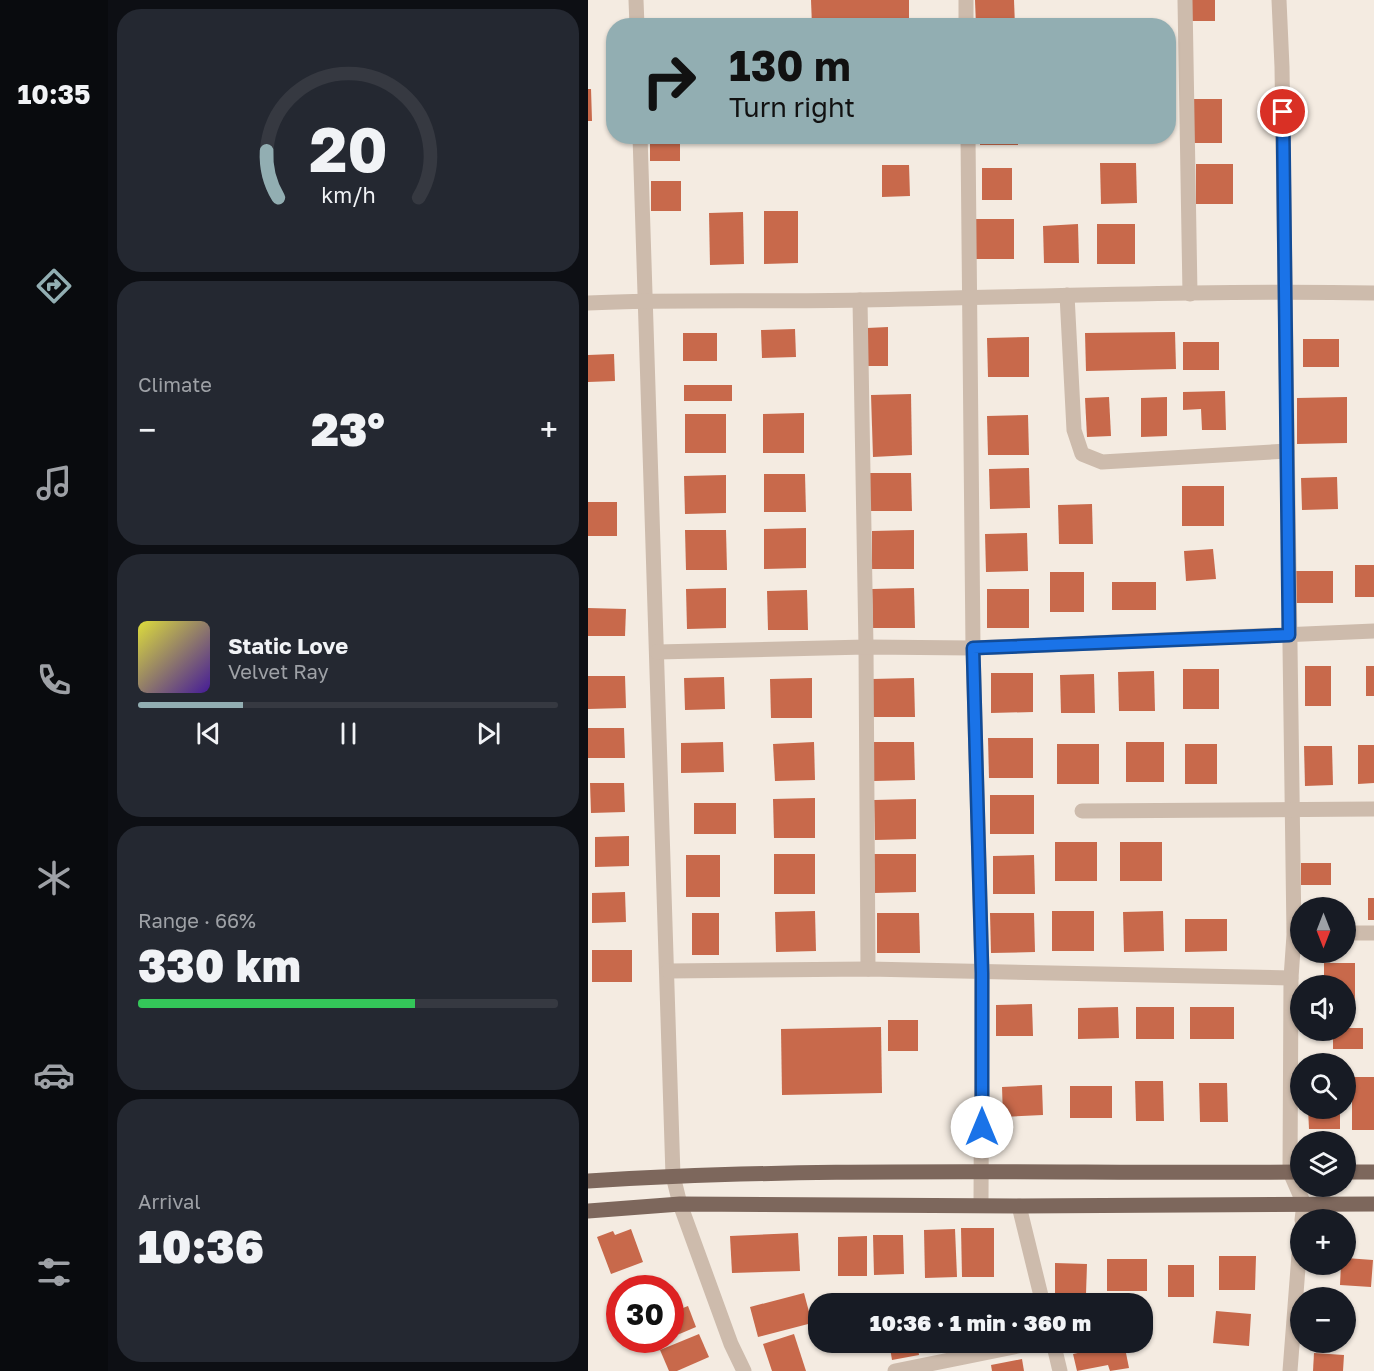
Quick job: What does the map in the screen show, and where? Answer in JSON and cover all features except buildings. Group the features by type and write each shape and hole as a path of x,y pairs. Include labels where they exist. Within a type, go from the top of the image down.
{"main road":[{"path":"588,1181 673,1176 982,1171 1290,1172"},
{"path":"1356,1172 1374,1172"},
{"path":"588,1211 680,1204 981,1204 1290,1212"},
{"path":"1330,1209 1374,1204"}],"street":[{"path":"636,0 637,18"},
{"path":"966,0 966,18"},
{"path":"1185,0 1190,294"},
{"path":"1279,0 1282,67 1292,810 1295,897"},
{"path":"640,144 673,1176 680,1204 730,1344 744,1371"},
{"path":"968,144 973,648 982,973 981,1204"},
{"path":"588,303 645,300 860,300 1284,291 1374,293"},
{"path":"1067,295 1074,430 1082,454 1102,462 1287,450"},
{"path":"860,300 866,647 868,969"},
{"path":"657,652 866,647 973,648 1374,631"},
{"path":"1082,811 1374,809"},
{"path":"1356,933 1374,933"},
{"path":"668,971 868,969 1290,978"},
{"path":"1292,1041 1294,1131"},
{"path":"1019,1206 1040,1293"},
{"path":"1290,1371 1297,1275"},
{"path":"895,1371 984,1353"},
{"path":"1056,1353 1060,1371"}],"route":[{"path":"982,1127 982,973 973,648 1289,635 1283,112"}]}
